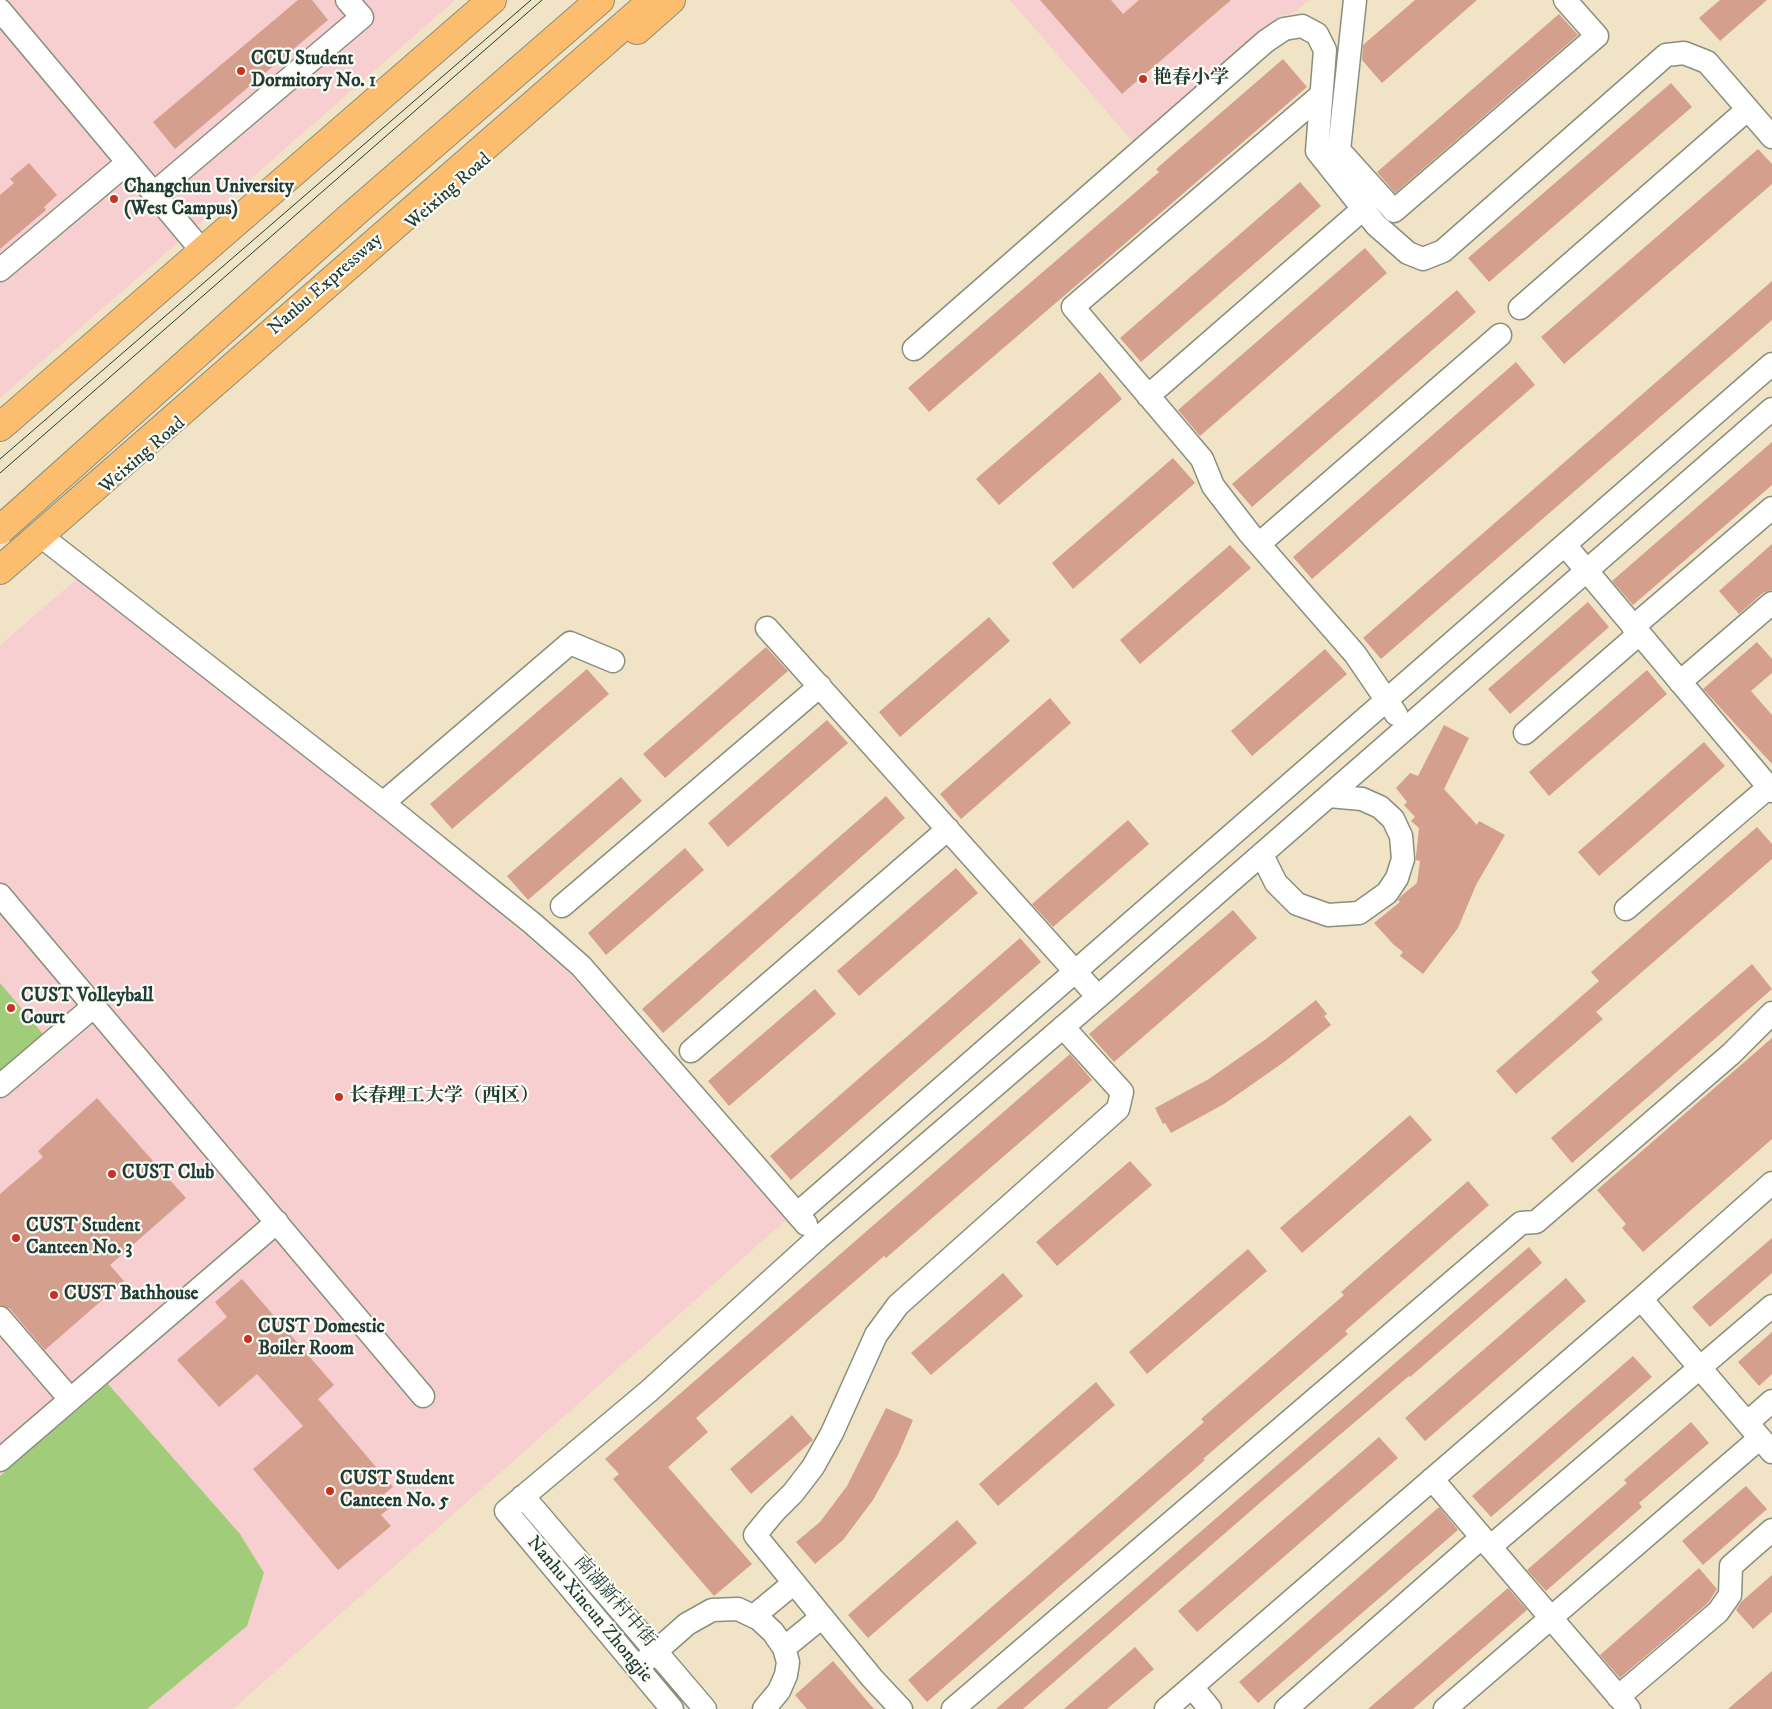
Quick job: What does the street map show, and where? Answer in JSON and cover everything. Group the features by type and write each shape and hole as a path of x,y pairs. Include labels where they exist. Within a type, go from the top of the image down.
{"main road":[{"path":"0,427 492,0"},
{"path":"351,216 574,0"},
{"name":"Nanbu Expressway","path":"0,530 351,216 600,0"},
{"path":"0,519 610,0"},
{"name":"Nanbu Expressway","path":"0,570 653,0"},
{"name":"Weixing Road","path":"0,580 671,0"}],"street":[{"path":"154,194 362,17 347,0"},
{"path":"1355,0 1339,150 1394,211 1597,36 1565,0"},
{"path":"0,10 203,252"},
{"path":"914,349 1266,41 1284,29 1302,26 1317,34 1325,50 1317,151 1376,225 1408,253 1423,259 1443,251 1666,55 1684,53 1707,62 1772,137"},
{"path":"1321,95 1073,307 1202,459 1213,486 1259,544 1355,654 1388,701 1405,730"},
{"path":"1520,308 1748,109"},
{"path":"0,270 127,162"},
{"path":"1148,396 1363,209"},
{"path":"1259,544 1500,335"},
{"path":"797,1214 1388,701 1772,364"},
{"path":"523,1496 650,1391 818,1238 1262,855 1772,409"},
{"path":"1524,732 1772,508"},
{"path":"46,540 383,803 532,922 581,966 818,1238"},
{"path":"1565,546 1770,789 1626,909"},
{"path":"1680,682 1772,603"},
{"path":"767,628 1098,997"},
{"path":"383,803 570,643 613,661"},
{"path":"562,906 820,686"},
{"path":"1262,855 1276,883 1296,904 1328,915 1359,913 1387,893 1397,878 1403,859 1401,836 1393,819 1380,807 1362,799 1329,796"},
{"path":"691,1051 948,829"},
{"path":"0,896 423,1396"},
{"path":"0,1086 94,1006"},
{"path":"953,1709 1521,1223 1536,1222 1731,1054 1772,1013"},
{"path":"901,1709 872,1678 755,1535 774,1512 794,1493 813,1467 832,1433 876,1335 898,1305 1118,1108 1122,1092 1063,1027"},
{"path":"1166,1709 1642,1299 1772,1183"},
{"path":"0,1460 277,1222"},
{"path":"1642,1299 1760,1437"},
{"path":"1286,1709 1700,1368 1772,1306"},
{"path":"0,1318 70,1399"},
{"path":"1445,1709 1760,1437 1772,1401"},
{"path":"1432,1479 1623,1703 1718,1612 1730,1595 1731,1566 1772,1530"},
{"name":"Nanhu Xincun Zhongjie","path":"523,1496 506,1511 672,1709"},
{"name":"南湖新村中街","path":"523,1496 705,1709"},
{"path":"754,1616 794,1583"},
{"path":"637,1668 687,1624 712,1610 738,1609 754,1616 773,1632 784,1648 788,1662 786,1675 779,1691 764,1709"},
{"path":"784,1648 822,1617"},
{"path":"1192,1687 1210,1709"}],"shaded area":[{"name":"Changchun University (West Campus)","path":"0,0 455,0 0,398"},
{"name":"艳春小学","path":"1010,0 1309,0 1293,14 1281,15 1134,143"},
{"name":"长春理工大学（西区）","path":"79,577 475,892 570,974 786,1220 233,1709 0,1709 0,645"}],"green space":[{"name":"CUST Volleyball Court","path":"0,983 43,1034 0,1070"},
{"path":"108,1384 240,1534 264,1573 247,1626 147,1709 0,1709 0,1476"}],"building":[{"name":"CCU Student Dormitory No. 1","path":"298,0 312,0 328,20 175,149 153,122"},
{"path":"1040,0 1111,0 1123,14 1139,0 1231,0 1122,94"},
{"path":"1415,0 1477,0 1382,83 1362,60 1363,45"},
{"path":"1720,0 1767,0 1720,41 1699,18"},
{"path":"1559,14 1578,35 1395,193 1377,172"},
{"path":"1283,59 1307,87 929,412 908,388 1159,172 1156,169"},
{"path":"1671,83 1692,107 1489,282 1468,258"},
{"path":"1758,149 1772,164 1772,184 1564,364 1541,337"},
{"path":"29,163 57,195 44,207 46,210 0,249 0,195 14,183 10,179"},
{"path":"1300,182 1321,206 1141,362 1120,338"},
{"path":"1365,248 1387,273 1200,436 1178,410"},
{"path":"1772,281 1772,320 1381,659 1363,638"},
{"path":"1457,290 1476,312 1252,507 1232,484"},
{"path":"1516,362 1535,385 1312,579 1293,557"},
{"path":"1100,372 1122,399 999,505 976,479"},
{"path":"1772,442 1772,485 1633,605 1612,581"},
{"path":"1173,458 1195,483 1073,589 1052,563"},
{"path":"1772,544 1772,590 1763,593 1739,614 1719,591"},
{"path":"1230,545 1251,568 1140,664 1120,640"},
{"path":"1588,602 1609,627 1510,714 1488,689"},
{"path":"989,617 1010,641 900,737 879,712"},
{"path":"1757,642 1772,659 1772,673 1751,691 1772,715 1772,764 1703,689"},
{"path":"766,647 788,671 665,778 643,754"},
{"path":"1325,649 1347,674 1252,756 1231,731"},
{"path":"587,669 609,694 452,829 430,804"},
{"path":"1647,670 1667,694 1549,796 1529,772"},
{"path":"1050,698 1071,723 961,819 940,794"},
{"path":"827,720 848,743 728,847 708,823"},
{"path":"1444,725 1469,738 1444,789 1477,825 1479,821 1505,835 1476,885 1458,928 1423,974 1400,956 1403,952 1374,923 1400,902 1398,900 1400,897 1417,883 1420,861 1416,860 1419,828 1411,821 1415,817 1404,805 1407,802 1396,788 1410,773 1418,776"},
{"path":"1704,742 1725,766 1599,876 1578,852"},
{"path":"621,777 642,801 528,900 507,876"},
{"path":"886,796 905,818 663,1033 642,1009"},
{"path":"1128,820 1149,844 1053,927 1032,904"},
{"path":"1757,827 1772,844 1772,859 1596,1012 1603,1019 1516,1094 1496,1071 1599,981 1591,972"},
{"path":"685,848 704,870 606,955 588,933"},
{"path":"956,868 978,893 859,996 837,971"},
{"path":"1233,910 1257,938 1114,1062 1089,1034"},
{"path":"1020,938 1041,962 791,1180 770,1156"},
{"path":"1752,964 1772,989 1572,1163 1551,1138"},
{"path":"815,989 836,1014 729,1106 708,1081"},
{"path":"1316,1000 1327,1014 1324,1016 1331,1025 1284,1062 1224,1104 1171,1133 1165,1123 1163,1124 1155,1108 1209,1079 1266,1039"},
{"path":"1772,1038 1772,1139 1643,1252 1622,1228 1626,1224 1597,1190"},
{"path":"1070,1054 1092,1080 886,1258 884,1256 696,1418 708,1432 668,1467 752,1564 714,1596 613,1479 619,1474 605,1459"},
{"path":"97,1098 186,1198 110,1265 124,1281 45,1350 10,1309 0,1305 0,1194 43,1157 38,1151"},
{"path":"1410,1115 1432,1140 1302,1253 1280,1228"},
{"path":"1130,1161 1152,1185 1057,1266 1036,1242"},
{"path":"1468,1181 1489,1205 1345,1331 1348,1334 927,1702 908,1680 1204,1422 1201,1419 1344,1295 1341,1292"},
{"path":"1772,1238 1772,1273 1710,1327 1692,1307"},
{"path":"1529,1247 1542,1263 1262,1501 1023,1709 996,1709"},
{"path":"1248,1249 1267,1271 1147,1374 1129,1352"},
{"path":"1003,1273 1023,1296 931,1375 911,1353"},
{"path":"1566,1278 1586,1301 1425,1441 1405,1418"},
{"path":"242,1279 334,1385 318,1399 393,1487 383,1495 392,1506 381,1515 391,1526 338,1570 253,1469 303,1426 257,1374 219,1407 177,1360 227,1317 215,1302"},
{"path":"1772,1332 1772,1374 1759,1386 1738,1362"},
{"path":"1633,1356 1652,1377 1491,1517 1472,1496"},
{"path":"1096,1382 1115,1405 998,1506 979,1484"},
{"path":"886,1408 913,1420 898,1455 873,1500 843,1540 815,1564 796,1542 820,1522 847,1486"},
{"path":"792,1415 813,1440 751,1494 730,1469"},
{"path":"1691,1422 1709,1443 1639,1503 1642,1507 1546,1591 1527,1570 1627,1483 1624,1480"},
{"path":"1379,1437 1398,1458 1197,1632 1178,1611"},
{"path":"1746,1486 1767,1509 1703,1565 1682,1541"},
{"path":"1439,1507 1458,1530 1258,1703 1239,1682"},
{"path":"957,1520 977,1543 868,1638 848,1615"},
{"path":"1699,1568 1717,1589 1708,1603 1620,1678 1600,1655"},
{"path":"1772,1575 1772,1612 1753,1629 1736,1610 1741,1602"},
{"path":"1508,1588 1527,1610 1413,1709 1368,1709"},
{"path":"1135,1647 1154,1669 1107,1709 1064,1709"},
{"path":"833,1661 874,1709 807,1709 795,1695"},
{"path":"1772,1671 1772,1709 1728,1709"}],"tram line":[{"path":"0,459 531,0"},
{"path":"0,473 542,0"}],"place":[{"name":"CCU Student Dormitory No. 1","path":"241,71"},
{"name":"艳春小学","path":"1143,79"},
{"name":"Changchun University (West Campus)","path":"114,199"},
{"name":"CUST Volleyball Court","path":"11,1008"},
{"name":"长春理工大学（西区）","path":"339,1097"},
{"name":"CUST Club","path":"112,1174"},
{"name":"CUST Student Canteen No. 3","path":"16,1238"},
{"name":"CUST Bathhouse","path":"54,1295"},
{"name":"CUST Domestic Boiler Room","path":"248,1339"},
{"name":"CUST Student Canteen No. 5","path":"330,1491"}]}
